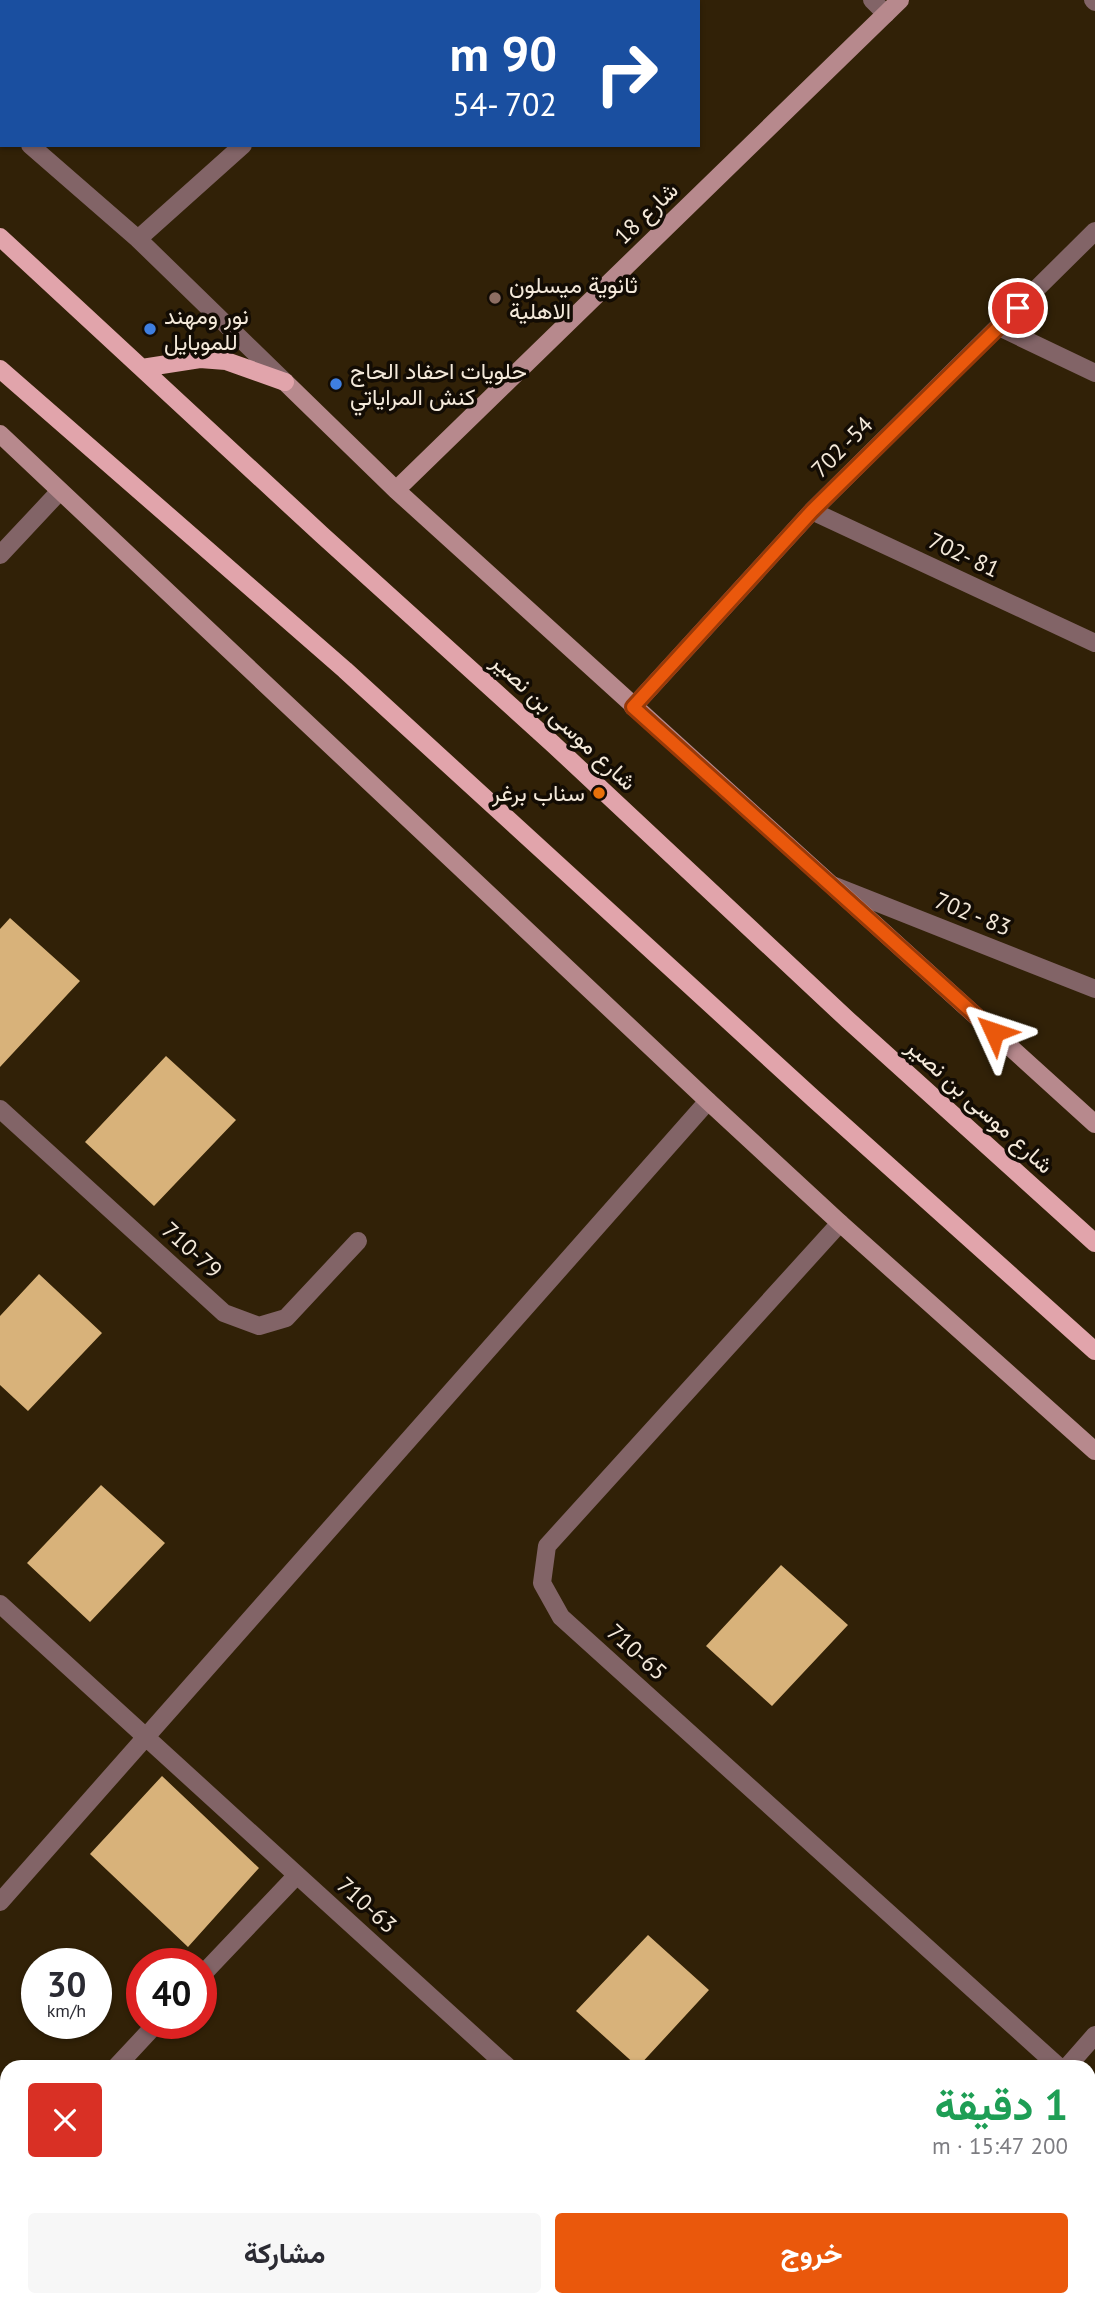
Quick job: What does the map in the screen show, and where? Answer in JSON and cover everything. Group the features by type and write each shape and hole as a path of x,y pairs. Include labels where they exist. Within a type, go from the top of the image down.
{"main road":[{"name":"شارع موسى بن نصير","path":"0,237 322,535 554,744 848,1020 1095,1243"},
{"path":"142,368 200,359 226,360 285,382"},
{"path":"0,369 345,670 814,1099 1095,1351"}],"street":[{"path":"872,0 886,14"},
{"name":"شارع 18","path":"396,490 901,0"},
{"path":"32,147 138,239 396,490 1095,1124"},
{"path":"138,239 241,147"},
{"name":"702 -54","path":"633,707 812,511 1095,231"},
{"path":"999,327 1095,373"},
{"path":"0,434 708,1101 1095,1451"},
{"path":"0,555 60,491"},
{"name":"702- 81","path":"812,511 1095,643"},
{"name":"702 - 83","path":"832,885 1095,989"},
{"path":"0,1902 708,1101"},
{"name":"710-79","path":"0,1109 224,1312 258,1326 286,1318 358,1241"},
{"name":"710-65","path":"840,1223 547,1546 541,1583 561,1617 1051,2060"},
{"name":"710-63","path":"0,1604 500,2060"},
{"path":"217,1959 297,1875"},
{"path":"1073,2060 1095,2035"},
{"path":"123,2060 143,2039"}],"building":[{"path":"10,918 80,981 0,1067 0,929"},
{"path":"166,1056 236,1120 154,1206 85,1142"},
{"path":"39,1274 102,1333 28,1411 0,1385 0,1316"},
{"path":"101,1485 165,1543 90,1622 27,1563"},
{"path":"781,1565 848,1625 772,1706 706,1646"},
{"path":"162,1776 259,1868 188,1947 90,1854"},
{"path":"648,1935 709,1990 644,2060 630,2060 576,2011"}],"place":[{"name":"ثانوية ميسلون الاهلية","path":"495,298"},
{"name":"نور ومهند للموبايل","path":"150,329"},
{"name":"حلويات احفاد الحاج كنش المراياتي","path":"336,384"},
{"name":"سناب برغر","path":"599,793"}],"route":[{"path":"994,1032 633,707 812,511 1018,308"}]}
